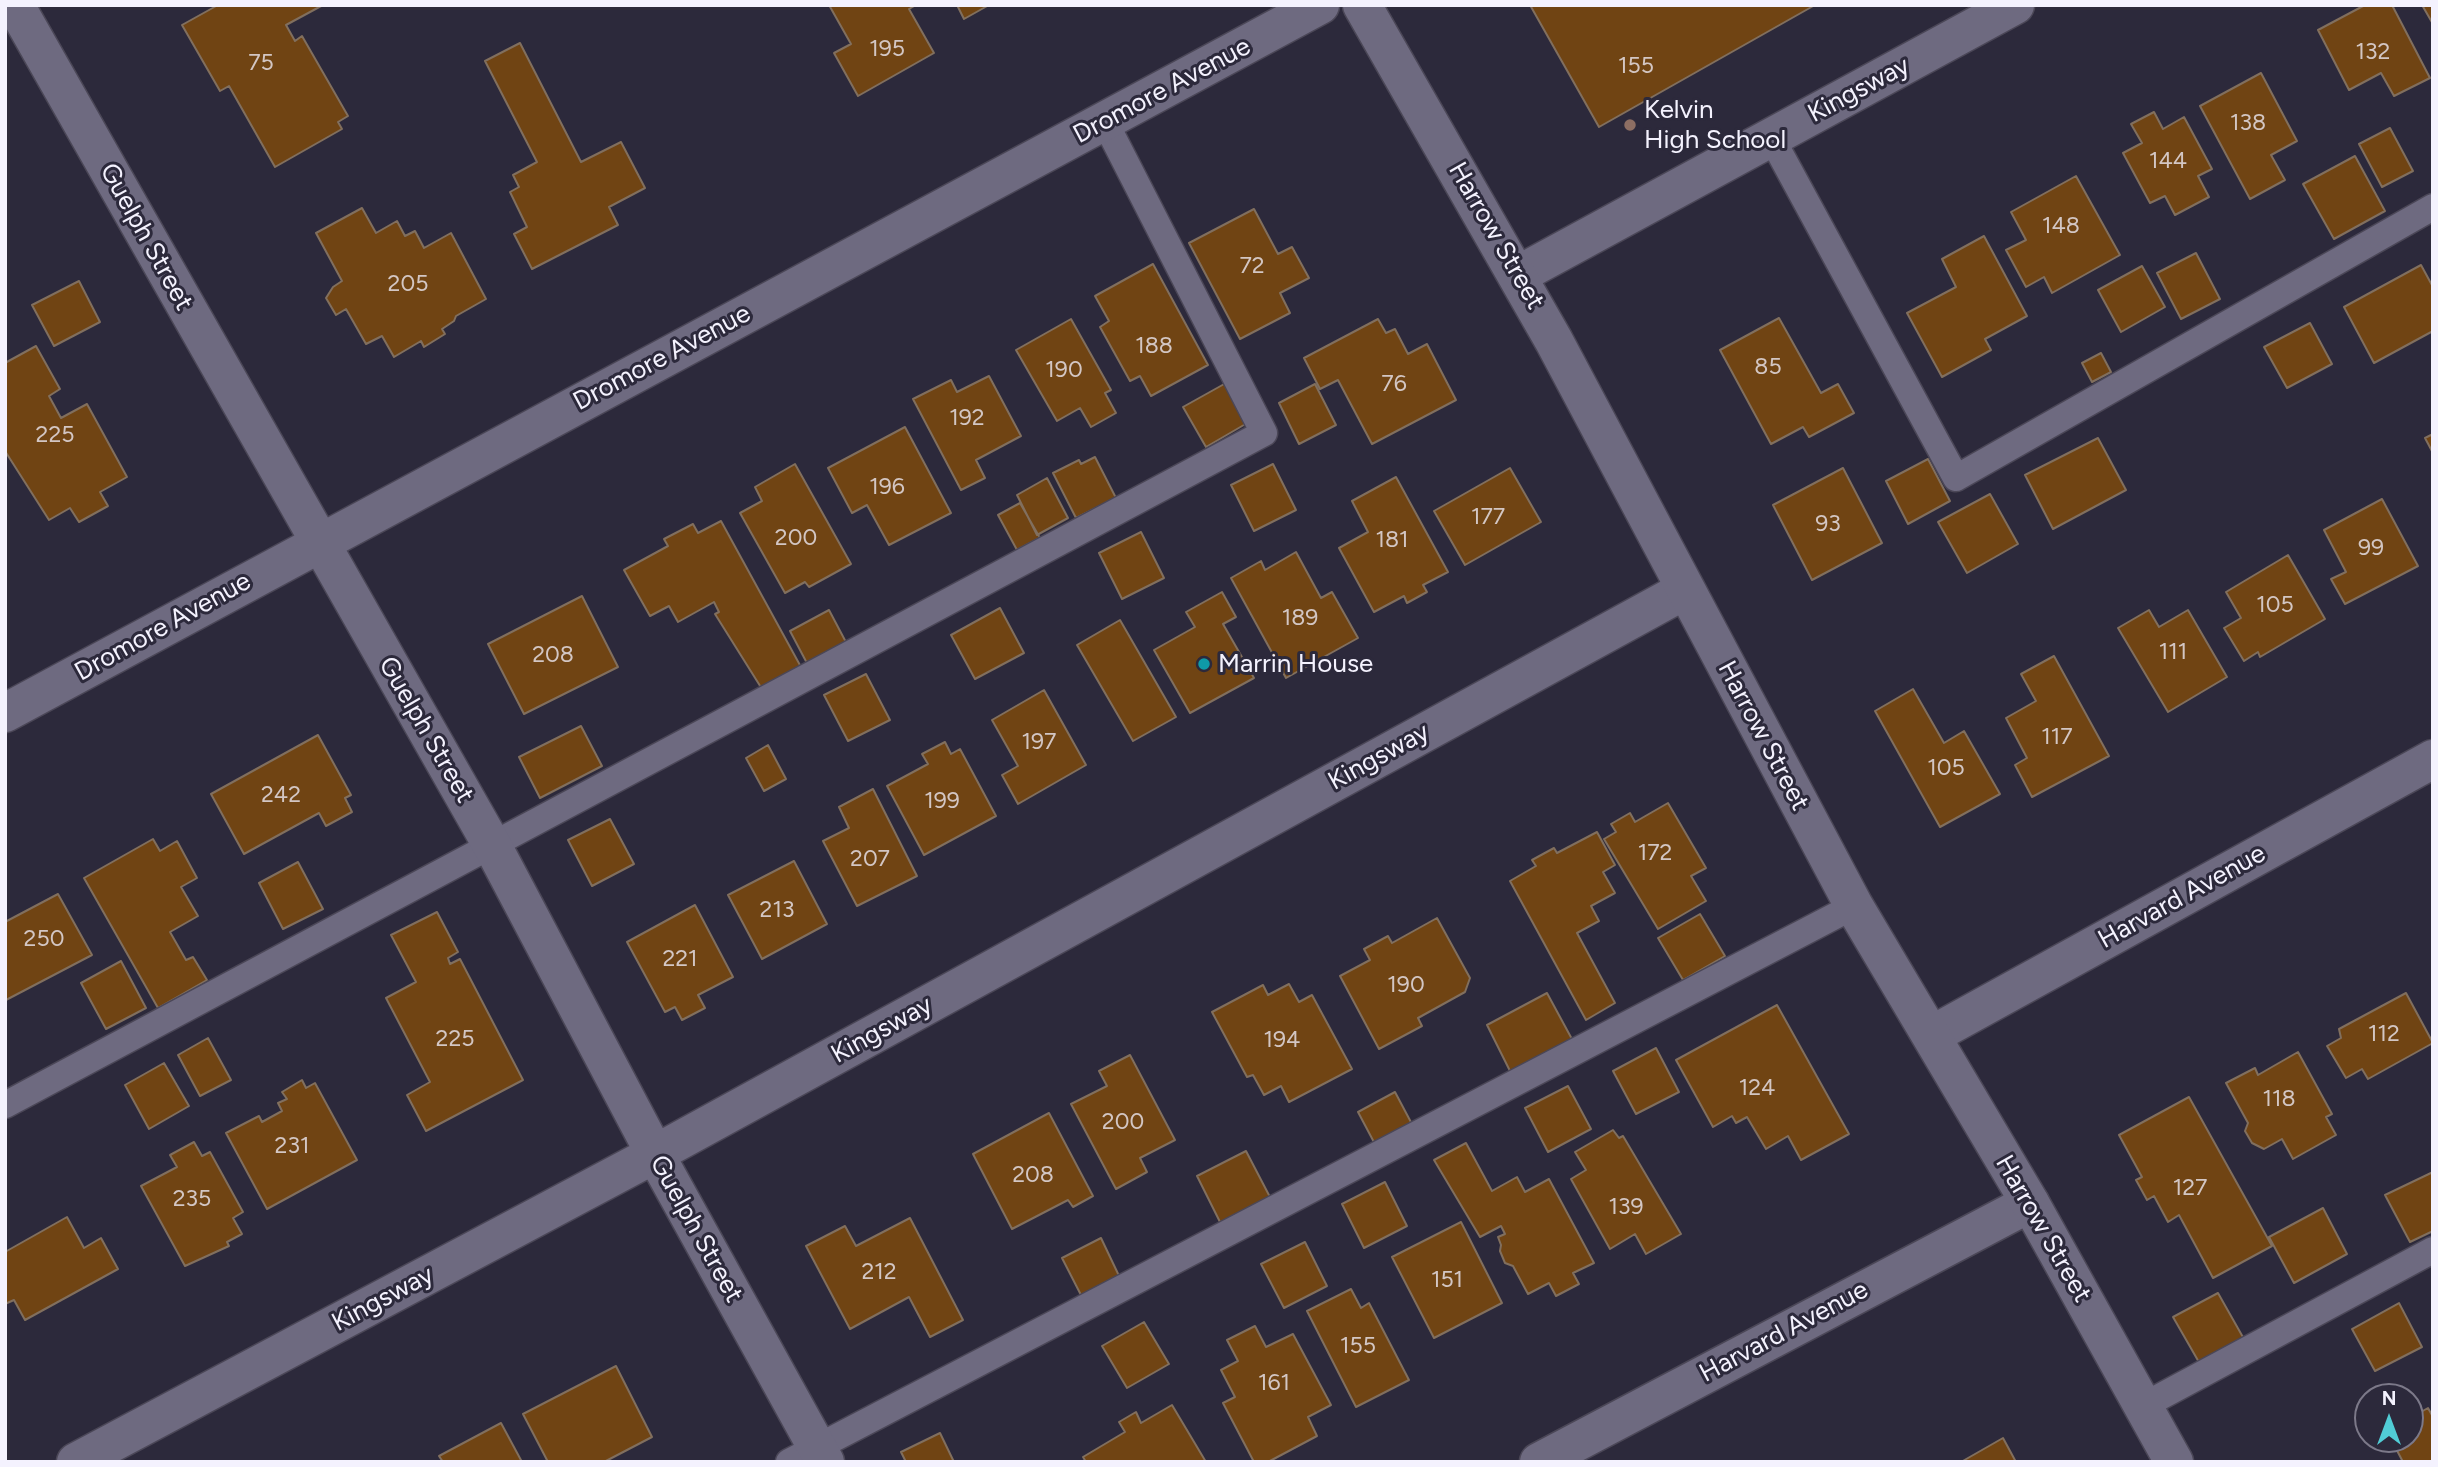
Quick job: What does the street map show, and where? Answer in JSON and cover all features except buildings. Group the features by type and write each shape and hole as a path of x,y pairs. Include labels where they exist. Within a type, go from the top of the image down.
{"street":[{"name":"Guelph Street","path":"15,5 493,847 811,1457"},
{"name":"Dromore Avenue","path":"5,713 318,542 1320,5"},
{"name":"Harrow Street","path":"1362,5 1518,275 1854,906 2030,1203 2174,1462"},
{"name":"Kingsway","path":"1518,275 2015,5"},
{"name":"Kingsway","path":"76,1462 655,1154 1685,590"},
{"name":"Harvard Avenue","path":"1932,1035 2433,759"},
{"name":"Harvard Avenue","path":"1539,1462 2030,1203"}],"lane":[{"path":"5,1105 1265,433 1105,122"},
{"path":"1771,137 1955,478 2433,207"},
{"path":"811,1457 1854,906"},
{"path":"2143,1406 2433,1250"}],"place":[{"name":"Kelvin High School","path":"1630,125"},
{"name":"Marrin House","path":"1204,664"}]}
